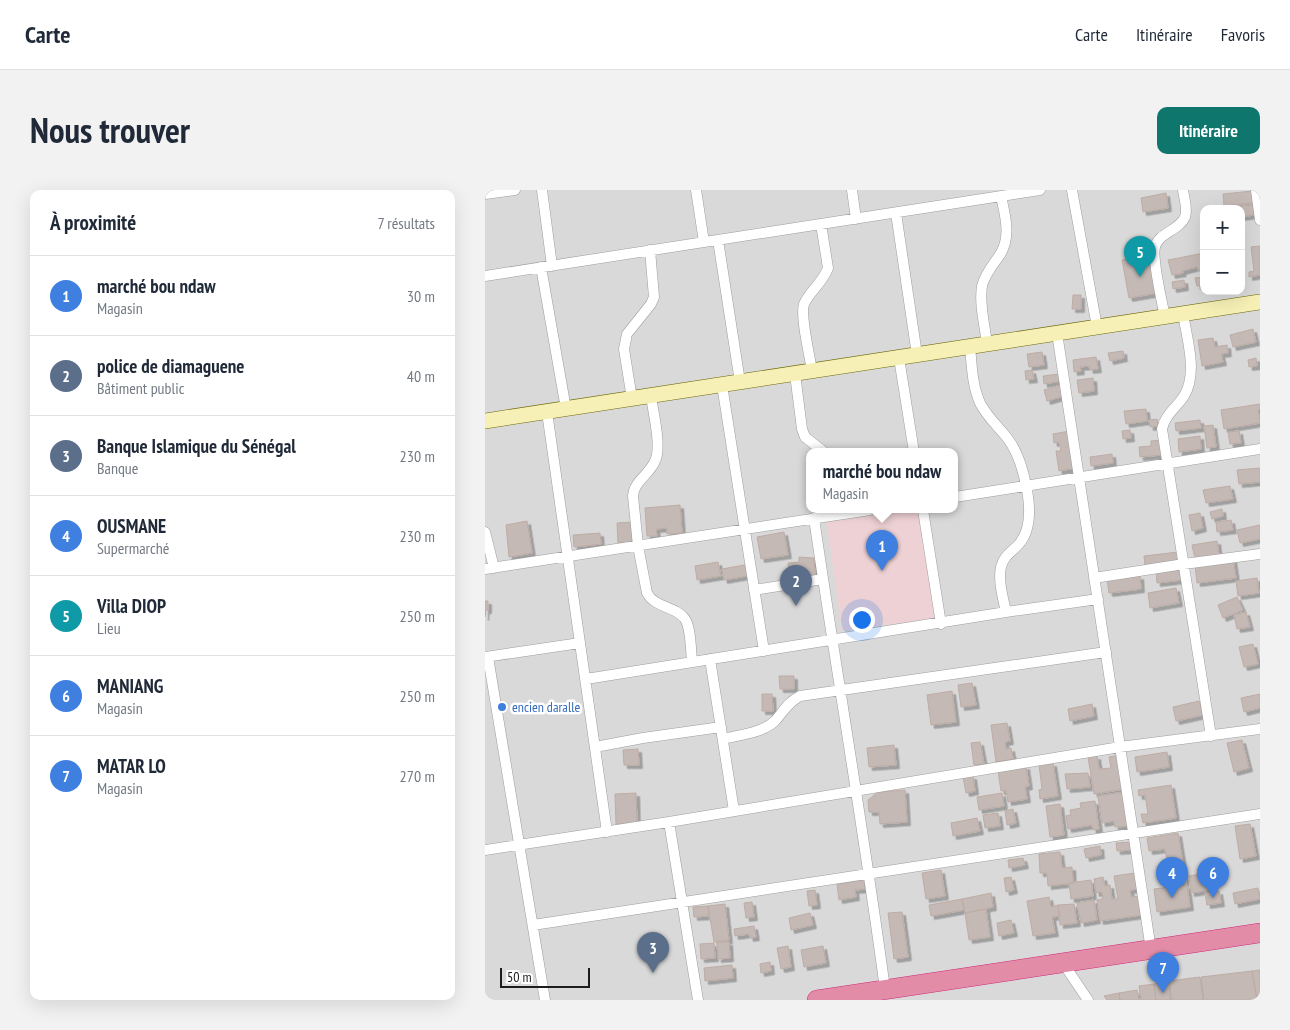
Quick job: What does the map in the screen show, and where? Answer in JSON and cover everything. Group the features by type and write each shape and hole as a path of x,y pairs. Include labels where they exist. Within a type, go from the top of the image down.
{"highway":[{"path":"817,1000 1260,933"}],"main road":[{"path":"485,422 1260,302"}],"street":[{"path":"485,194 515,190"},
{"path":"541,190 547,266 566,409"},
{"path":"696,190 704,242"},
{"path":"852,190 856,219"},
{"path":"485,276 1040,190"},
{"path":"1072,190 1097,327"},
{"path":"1165,317 1155,258 1155,246 1161,237 1178,225 1185,217 1186,206 1183,190"},
{"path":"1256,190 1260,220"},
{"path":"987,344 981,303 982,286 989,269 1002,251 1007,234 1006,218 1001,196"},
{"path":"896,212 917,355"},
{"path":"812,371 802,312 807,300 825,275 827,268 821,224"},
{"path":"718,240 740,382"},
{"path":"632,399 625,341 627,334 655,297 650,250"},
{"path":"1183,314 1191,375 1184,396 1164,420 1162,429 1211,736"},
{"path":"1057,333 1151,950"},
{"path":"970,347 973,382 981,404 993,422 1009,440 1017,456 1026,486 1029,521 1026,534 1019,544 1004,557 1000,568 1006,612"},
{"path":"899,358 913,448"},
{"path":"795,374 802,429 805,437 819,448"},
{"path":"722,385 764,651"},
{"path":"651,396 657,456 655,463 633,489 638,546 647,593 650,599 679,614 688,625 692,662"},
{"path":"547,412 607,832"},
{"path":"958,497 1260,449"},
{"path":"485,532 489,569 842,513"},
{"path":"923,513 941,624"},
{"path":"814,518 870,874 885,989"},
{"path":"1094,578 1260,554"},
{"path":"754,590 823,579"},
{"path":"585,679 941,624 1006,612 1098,600"},
{"path":"545,1000 486,657 580,643"},
{"path":"723,739 762,729 769,725 788,704 800,696 1106,652"},
{"path":"710,660 734,811"},
{"path":"595,748 643,738 721,727"},
{"path":"485,850 669,822 1120,747 1260,729"},
{"path":"533,925 1260,814"},
{"path":"669,822 698,1000"},
{"path":"1063,963 1088,1000"}],"shaded area":[{"path":"485,190 1260,190 1260,1000 485,1000"},
{"path":"885,513 920,513 938,618 842,631 828,521"}],"building":[{"path":"1252,191 1253,203 1224,205 1223,194"},
{"path":"1166,193 1168,208 1143,212 1141,198"},
{"path":"1253,205 1254,215 1245,216 1245,206"},
{"path":"1260,246 1260,275 1249,277 1249,272 1254,271 1251,247"},
{"path":"1200,254 1200,270 1198,270 1197,267 1172,275 1168,260"},
{"path":"1150,255 1157,293 1129,298 1122,260"},
{"path":"1200,277 1200,285 1197,286 1195,278"},
{"path":"1184,280 1185,287 1173,289 1172,282"},
{"path":"1073,295 1081,295 1081,309 1072,309"},
{"path":"1253,329 1256,342 1233,347 1230,335"},
{"path":"1213,338 1215,347 1227,345 1228,353 1221,354 1223,362 1202,366 1198,340"},
{"path":"1123,351 1124,358 1110,361 1108,353"},
{"path":"1042,352 1044,365 1029,367 1027,354"},
{"path":"1096,357 1098,369 1090,370 1089,366 1080,367 1081,371 1074,372 1073,360"},
{"path":"1256,358 1257,366 1249,367 1248,360"},
{"path":"1032,370 1034,379 1026,380 1025,371"},
{"path":"1060,374 1061,381 1044,384 1043,376"},
{"path":"1093,378 1094,391 1079,393 1077,380"},
{"path":"1061,385 1064,396 1047,401 1044,390"},
{"path":"1260,404 1260,409 1258,410 1260,423 1224,429 1221,410"},
{"path":"1146,409 1147,421 1126,424 1124,411"},
{"path":"1157,419 1158,426 1150,427 1149,420"},
{"path":"1200,420 1201,428 1176,431 1175,423"},
{"path":"1213,425 1216,447 1207,448 1204,426"},
{"path":"1130,430 1131,438 1123,439 1122,431"},
{"path":"1070,431 1075,468 1059,471 1056,451 1061,451 1059,442 1054,443 1053,434"},
{"path":"1239,431 1241,443 1230,444 1228,432"},
{"path":"1200,436 1201,449 1179,452 1178,439"},
{"path":"1161,440 1162,455 1140,457 1139,447 1151,446 1151,441"},
{"path":"1112,454 1113,463 1091,466 1090,457"},
{"path":"1260,468 1260,482 1239,484 1237,470"},
{"path":"1230,486 1233,499 1206,503 1203,490"},
{"path":"680,505 682,533 667,534 667,528 656,529 657,536 647,536 645,508"},
{"path":"1222,509 1223,516 1212,519 1210,512"},
{"path":"1200,513 1203,528 1192,531 1189,515"},
{"path":"1231,520 1233,530 1217,532 1216,522"},
{"path":"527,521 532,553 509,557 506,525"},
{"path":"631,522 633,542 618,543 617,523"},
{"path":"1260,525 1260,539 1240,543 1237,530"},
{"path":"784,532 788,555 761,559 757,537"},
{"path":"600,533 601,544 574,547 573,535"},
{"path":"1217,541 1219,555 1195,559 1192,545"},
{"path":"1178,552 1179,561 1145,565 1144,556"},
{"path":"799,557 814,558 815,576 790,578 788,563 799,562"},
{"path":"1233,559 1236,578 1197,583 1195,565"},
{"path":"718,562 721,576 697,580 695,566"},
{"path":"750,564 752,575 724,580 722,569"},
{"path":"1180,568 1182,580 1157,583 1156,571"},
{"path":"1140,576 1141,589 1109,593 1107,579"},
{"path":"1257,578 1259,593 1238,596 1236,581"},
{"path":"1176,588 1179,603 1150,608 1148,593"},
{"path":"1237,597 1243,610 1223,618 1218,605"},
{"path":"485,601 488,601 488,610 486,610 485,617"},
{"path":"1246,612 1250,627 1237,629 1234,615"},
{"path":"1253,644 1258,664 1244,667 1239,647"},
{"path":"779,676 794,676 794,689 780,689"},
{"path":"972,683 976,705 961,707 958,685"},
{"path":"952,691 956,722 931,725 927,695"},
{"path":"762,694 772,694 773,711 762,711"},
{"path":"1260,694 1260,708 1244,712 1241,698"},
{"path":"1199,701 1203,715 1176,721 1173,707"},
{"path":"1092,704 1094,716 1070,721 1068,709"},
{"path":"1007,723 1010,741 1005,742 1006,749 1011,748 1013,759 996,762 991,725"},
{"path":"1242,740 1249,768 1234,772 1227,743"},
{"path":"980,742 984,764 974,765 971,743"},
{"path":"894,745 896,765 869,767 867,748"},
{"path":"638,749 639,765 624,765 623,750"},
{"path":"1167,752 1169,767 1137,772 1135,757"},
{"path":"1119,755 1124,789 1094,794 1088,757 1097,756 1099,769 1111,768 1109,757"},
{"path":"1053,763 1058,796 1040,799 1039,790 1042,789 1039,765"},
{"path":"1026,766 1029,786 1025,787 1027,799 1008,802 1006,790 1001,791 998,771"},
{"path":"1088,773 1090,787 1067,789 1065,774"},
{"path":"973,776 975,791 966,793 963,777"},
{"path":"1171,785 1176,818 1143,823 1141,814 1148,814 1145,795 1139,796 1138,790"},
{"path":"905,790 907,822 880,824 879,812 869,812 868,800 878,792"},
{"path":"1124,792 1129,826 1115,827 1114,821 1102,823 1098,796"},
{"path":"636,793 637,824 616,824 615,794"},
{"path":"1002,793 1004,806 979,810 977,797"},
{"path":"1095,801 1099,829 1093,830 1092,825 1068,829 1066,816 1071,815 1070,810 1081,808 1080,803"},
{"path":"1060,804 1064,835 1050,837 1046,806"},
{"path":"1013,809 1016,823 1007,825 1005,811"},
{"path":"998,813 1000,826 985,828 983,815"},
{"path":"977,818 980,831 953,836 951,823"},
{"path":"1250,824 1256,856 1240,859 1235,826"},
{"path":"1178,833 1183,864 1168,866 1165,849 1149,851 1147,838"},
{"path":"1131,842 1132,850 1117,851 1116,843"},
{"path":"1100,846 1101,855 1086,858 1084,849"},
{"path":"1060,852 1062,868 1072,867 1073,883 1048,886 1047,873 1040,873 1039,854"},
{"path":"1023,858 1025,865 1009,868 1008,860"},
{"path":"941,870 945,896 926,899 922,873"},
{"path":"1184,870 1186,883 1164,886 1162,873"},
{"path":"1135,873 1138,889 1130,890 1131,897 1139,896 1141,915 1100,921 1097,900 1103,899 1102,892 1096,893 1094,879 1103,877 1105,886 1110,885 1112,899 1118,899 1114,876"},
{"path":"1207,873 1210,890 1191,893 1189,876"},
{"path":"1011,877 1014,890 1006,892 1004,878"},
{"path":"864,880 865,889 855,890 856,897 839,900 837,884"},
{"path":"1091,880 1093,896 1071,899 1069,883"},
{"path":"1187,885 1190,907 1157,912 1154,889"},
{"path":"1258,888 1260,899 1235,904 1233,893"},
{"path":"815,890 817,905 809,906 807,891"},
{"path":"1219,891 1221,903 1207,905 1205,893"},
{"path":"991,893 993,907 965,913 962,899"},
{"path":"1049,897 1051,907 1058,905 1060,916 1052,917 1055,933 1033,936 1027,901"},
{"path":"962,899 964,910 931,916 929,905"},
{"path":"1094,900 1097,920 1081,923 1077,903"},
{"path":"752,902 754,917 746,918 744,903"},
{"path":"725,904 729,940 714,942 708,906"},
{"path":"1074,904 1077,923 1060,925 1058,905"},
{"path":"708,906 709,916 694,917 693,907"},
{"path":"986,909 990,937 969,940 965,913"},
{"path":"902,912 908,957 894,959 888,913"},
{"path":"810,913 813,925 791,930 789,918"},
{"path":"1011,920 1014,933 999,936 997,923"},
{"path":"754,926 756,937 750,938 749,934 735,936 734,929"},
{"path":"717,942 729,942 730,958 718,959"},
{"path":"714,943 715,958 701,959 700,944"},
{"path":"788,946 791,967 781,969 777,948"},
{"path":"823,946 826,963 804,967 801,950"},
{"path":"770,962 771,971 761,973 760,964"},
{"path":"732,965 733,978 705,981 704,968"},
{"path":"1260,970 1260,1000 1257,1000 1252,971"},
{"path":"1252,971 1257,1000 1204,1000 1201,977"},
{"path":"1200,977 1203,1000 1172,1000 1169,981"},
{"path":"1169,981 1170,1000 1156,1000 1154,984"},
{"path":"1154,984 1156,1000 1141,1000 1139,986"},
{"path":"1137,990 1139,1000 1120,1000 1119,993"},
{"path":"1119,993 1120,1000 1107,1000 1104,996"}],"place":[{"name":"Villa DIOP","path":"1140,277"},
{"name":"marché bou ndaw","path":"882,571"},
{"name":"police de diamaguene","path":"796,606"},
{"name":"encien daralle","path":"502,707"},
{"name":"OUSMANE","path":"1172,898"},
{"name":"MANIANG","path":"1213,898"},
{"name":"Banque Islamique du Sénégal","path":"653,973"},
{"name":"MATAR LO","path":"1163,993"}]}
